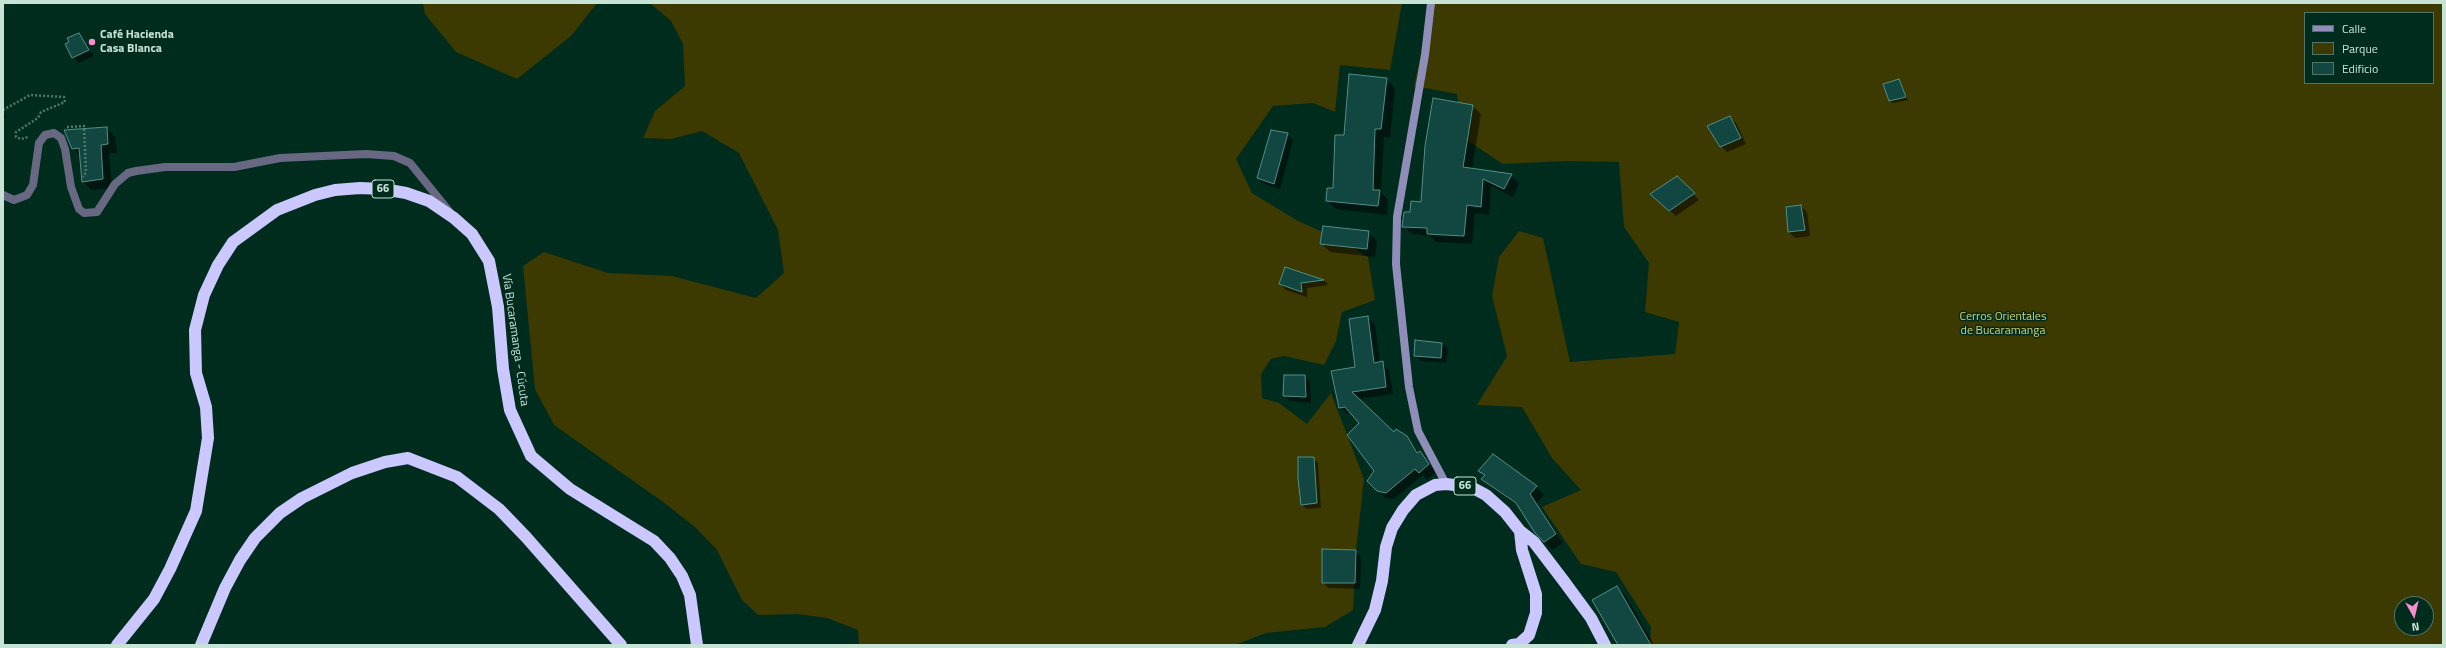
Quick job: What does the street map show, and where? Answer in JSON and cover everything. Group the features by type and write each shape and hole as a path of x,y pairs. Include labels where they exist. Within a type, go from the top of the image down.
{"highway":[{"name":"Vía Bucaramanga - Cúcuta","path":"117,645 154,599 170,569 196,511 208,438 206,407 196,373 195,330 204,295 218,265 233,242 277,210 298,200 335,190 383,189 406,193 429,200 454,218 472,234 489,260 498,307 503,369 510,410 531,456 570,489 654,541 670,558 682,576 690,595 697,645"},
{"path":"201,645 225,588 240,560 255,538 280,513 302,498 352,473 385,462 408,458 457,477 499,509 542,554 621,645"},
{"name":"66","path":"1358,645 1375,610 1382,581 1386,547 1392,528 1402,510 1416,495 1435,485 1446,484 1471,487 1486,495 1505,512 1520,531 1534,542 1591,618 1605,645"},
{"path":"1512,645 1519,644 1529,635 1536,613 1536,594 1522,550 1520,531"}],"street":[{"path":"1431,3 1425,55 1397,217 1396,264 1409,387 1418,431 1446,484"},
{"path":"3,196 14,200 27,195 33,185 39,143 45,135 54,133 61,138 65,149 71,187 79,209 84,213 90,214 97,212 101,208 115,184 128,173 136,171 165,167 234,167 280,158 366,154 394,156 410,163 454,218"}],"path":[{"path":"3,110 30,95 64,97 65,102 41,112 38,118 21,127 16,132 16,137 25,138 33,134"},
{"path":"60,127 84,126 86,172 79,181 71,187"}],"green space":[{"path":"423,3 597,3 571,36 517,79 456,52 425,14"},
{"path":"650,3 1402,3 1390,70 1340,65 1335,112 1313,103 1273,106 1236,159 1252,193 1298,221 1339,239 1368,257 1375,300 1342,312 1336,341 1324,365 1284,356 1271,359 1261,374 1262,398 1279,403 1307,424 1331,393 1364,479 1356,550 1353,610 1325,627 1266,633 1235,645 859,645 858,630 827,618 797,614 758,615 742,600 717,550 695,527 663,502 554,425 535,389 523,266 544,252 608,273 672,276 756,298 784,273 778,230 739,153 702,131 671,139 643,138 655,111 685,86 683,44 671,21"},
{"name":"Cerros Orientales de Bucaramanga","path":"1432,3 2443,3 2443,645 1650,645 1651,627 1616,572 1581,564 1542,507 1581,490 1552,458 1522,407 1477,405 1507,356 1492,296 1499,257 1519,231 1543,238 1570,362 1675,354 1679,322 1645,312 1649,263 1624,227 1619,162 1566,161 1503,164 1462,137 1457,94 1414,86"}],"building":[{"path":"79,33 89,50 72,58 65,44 69,42 67,38"},
{"path":"1349,74 1387,78 1381,129 1375,129 1373,190 1380,190 1378,206 1326,201 1327,188 1333,188 1335,135 1344,135"},
{"path":"1899,79 1906,97 1889,101 1883,84"},
{"path":"1433,98 1473,105 1463,167 1512,174 1504,189 1483,179 1481,207 1467,205 1464,236 1427,234 1427,228 1402,227 1404,212 1410,212 1411,201 1421,202 1425,146"},
{"path":"1730,116 1741,138 1720,147 1707,126"},
{"path":"107,127 108,144 101,145 103,179 82,182 79,148 72,149 64,130"},
{"path":"1271,130 1288,133 1274,184 1257,178"},
{"path":"1677,176 1695,193 1669,211 1650,194"},
{"path":"1801,205 1805,230 1788,232 1786,207"},
{"path":"1323,226 1369,231 1367,249 1320,244"},
{"path":"1285,267 1324,280 1301,283 1302,292 1279,284"},
{"path":"1368,316 1374,363 1383,361 1386,387 1352,392 1394,432 1396,429 1407,436 1417,453 1420,451 1429,464 1419,473 1415,469 1386,493 1377,491 1367,481 1374,471 1347,435 1359,423 1345,407 1339,408 1331,371 1355,367 1349,319"},
{"path":"1415,340 1442,343 1441,358 1414,356"},
{"path":"1284,375 1305,375 1306,397 1283,396"},
{"path":"1493,454 1537,486 1530,494 1556,534 1544,542 1535,533 1516,503 1481,479 1485,475 1478,471"},
{"path":"1298,457 1314,457 1317,503 1301,505 1298,478"},
{"path":"1322,549 1356,550 1355,583 1322,583"},
{"path":"1617,586 1651,645 1618,645 1592,600"}],"place":[{"name":"Café Hacienda Casa Blanca","path":"92,42"}]}
